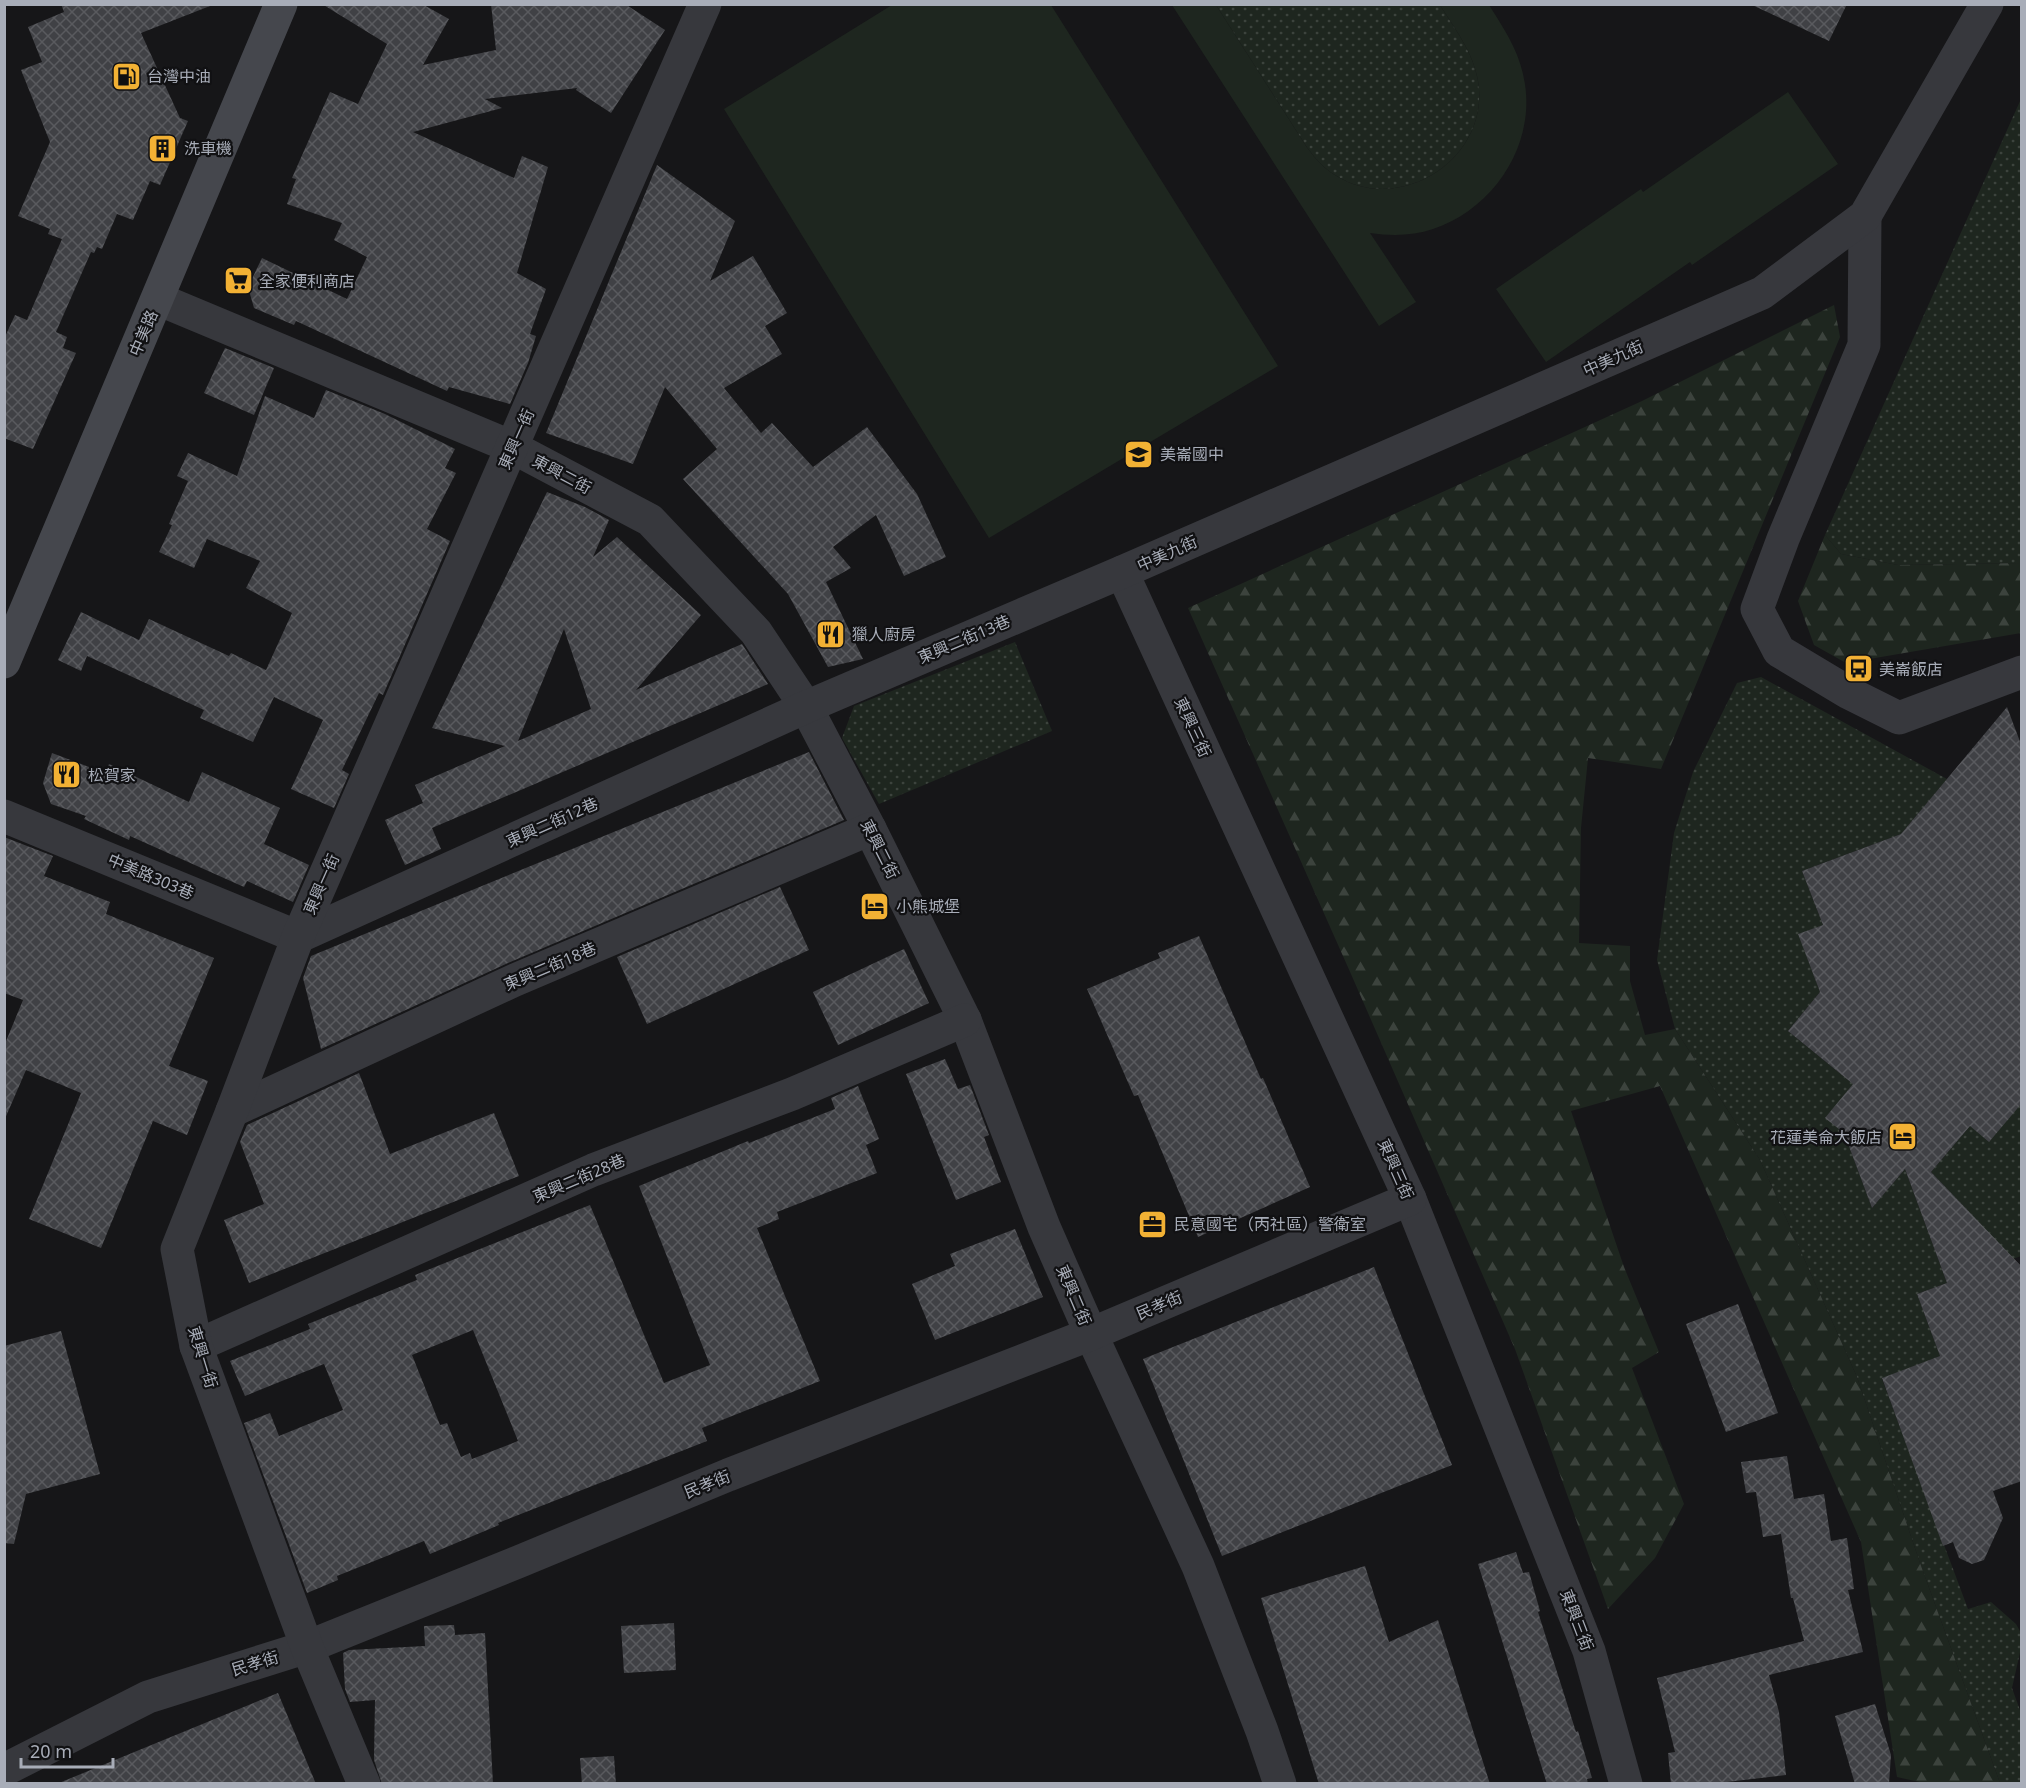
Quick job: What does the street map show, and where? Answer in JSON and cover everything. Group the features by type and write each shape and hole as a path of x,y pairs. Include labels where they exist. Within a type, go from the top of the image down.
{"street":[{"name":"中美路","path":"4,662 281,4"},
{"name":"東興一街","path":"364,1784 307,1647 196,1346 177,1249 298,937 705,4"},
{"name":"中美九街","path":"1122,572 1762,293 1865,216 1987,4"},
{"path":"1865,216 1864,345 1783,539 1757,609 1779,651 1849,693 1899,718 2022,672"},
{"name":"東興二街","path":"158,299 512,447 650,520 756,632 807,706 965,1020 1044,1227 1198,1566 1262,1731 1280,1784"},
{"name":"東興二街13巷","path":"807,706 1122,572"},
{"name":"東興三街","path":"1122,572 1410,1199 1589,1651 1626,1784"},
{"name":"東興二街12巷","path":"298,937 807,706"},
{"name":"中美路303巷","path":"4,816 298,937"},
{"name":"東興二街18巷","path":"232,1111 515,980 870,829"},
{"name":"東興二街28巷","path":"196,1346 593,1170 792,1094 965,1020"},
{"name":"民孝街","path":"4,1770 148,1697 307,1647 518,1563 728,1475 1091,1334 1410,1199"}],"green space":[{"path":"892,5 1051,5 1278,366 989,538 724,109"},
{"path":"1172,5 1216,5 1306,146 1319,162 1335,175 1360,186 1387,189 1412,184 1436,173 1456,156 1470,134 1478,109 1476,70 1463,41 1440,5 1489,5 1509,38 1520,64 1526,99 1525,123 1518,147 1508,168 1476,205 1456,219 1418,233 1386,235 1370,233 1416,302 1379,326"},
{"path":"1216,5 1440,5 1463,41 1476,70 1478,109 1470,134 1456,156 1436,173 1412,184 1387,189 1360,186 1335,175 1319,162 1306,146"},
{"path":"1788,92 1838,164 1692,265 1690,262 1546,362 1496,289 1641,189 1643,192"},
{"path":"2021,99 2021,563 1898,565 1841,554 1825,535"},
{"path":"1834,305 1840,337 1661,769 1588,758 1581,828 1579,943 1630,946 1630,981 1645,1035 1675,1029 1760,1160 1857,1377 1920,1563 2000,1783 1924,1783 1897,1777 1861,1542 1660,1086 1571,1111 1624,1267 1659,1352 1632,1368 1684,1504 1655,1558 1608,1609 1515,1349 1188,608 1642,401"},
{"path":"1825,535 1841,554 1898,565 2021,563 2021,633 1846,663 1814,645 1798,601"},
{"path":"1015,642 1052,731 879,804 842,738 854,706"},
{"path":"1761,677 1947,779 1901,834 1802,871 1823,925 1799,935 1820,992 1788,1031 1853,1084 1844,1133 1872,1208 1905,1169 1947,1283 1917,1294 1940,1356 1882,1379 1968,1609 1991,1602 2016,1624 2021,1633 2021,1648 2012,1688 2021,1713 2021,1783 2000,1783 1920,1563 1857,1377 1760,1160 1675,1029 1657,960 1674,833 1693,772 1737,683"},
{"path":"2021,1103 2021,1256 2013,1259 1931,1172 1970,1126"}],"building":[{"path":"61,4 210,6 141,33 180,118 188,121 160,185 150,181 133,220 117,214 102,249 97,247 94,253 91,252 56,332 67,337 63,348 76,353 33,449 4,438 4,339 15,315 27,320 62,239 48,234 50,229 18,216 50,142 21,70 42,62 28,27 64,12"},
{"path":"322,4 422,4 449,19 423,65 496,50 491,4 625,4 665,30 611,113 576,90 577,88 485,99 502,108 413,132 514,178 522,156 548,167 517,273 546,289 530,334 536,336 528,363 510,404 449,387 447,391 296,321 294,325 254,308 248,287 262,258 347,299 367,257 334,240 342,223 287,204 296,179 292,178 330,92 358,104 387,44"},
{"path":"1750,4 1847,4 1829,41"},
{"path":"657,165 735,221 710,281 753,256 787,313 765,326 782,354 724,388 761,433 772,423 813,467 867,427 917,494 946,557 904,576 876,515 833,547 851,568 826,582 863,659 828,667 788,594 683,479 717,449 665,387 633,464 546,433"},
{"path":"225,348 274,368 254,415 204,393"},
{"path":"326,390 385,414 455,449 445,468 456,473 427,529 450,541 383,695 379,693 342,770 349,774 334,808 291,789 323,720 274,697 253,742 200,718 204,710 87,656 81,671 58,660 81,612 139,640 149,619 229,656 231,653 266,670 292,613 246,588 260,561 207,539 194,568 159,552 172,525 169,524 188,481 177,476 188,453 237,476 265,396 314,418"},
{"path":"547,492 585,507 609,520 593,557 617,537 701,615 636,690 742,644 768,684 432,828 441,849 405,865 385,820 423,803 415,785 505,746 432,728","holes":["564,629 591,709 518,741"]},
{"name":"花蓮美侖大飯店","path":"2007,707 2022,747 2022,1103 1989,1142 1970,1126 1931,1172 2022,1267 2022,1481 1993,1491 2003,1518 1984,1560 1972,1564 1959,1558 1953,1542 1943,1546 1882,1378 1940,1356 1917,1294 1947,1283 1905,1169 1872,1208 1844,1133 1825,1118 1853,1084 1788,1031 1820,992 1798,934 1823,925 1802,871 1901,834"},
{"path":"809,752 844,820 508,963 321,1049 303,978 311,956"},
{"path":"52,753 105,773 109,764 189,802 202,772 280,808 264,844 309,865 293,902 247,881 244,887 130,836 129,840 84,819 86,816 51,804 43,783"},
{"path":"4,837 53,856 44,876 110,902 106,914 214,958 169,1066 208,1081 187,1135 153,1121 101,1248 29,1219 81,1093 26,1070 4,1121 4,1046 23,1000 4,993"},
{"path":"780,887 809,950 647,1024 617,957"},
{"path":"1199,936 1310,1187 1198,1237 1138,1095 1134,1096 1087,989 1160,958 1158,953"},
{"path":"904,949 929,1003 838,1045 813,992"},
{"path":"945,1059 958,1089 970,1085 989,1135 984,1137 1001,1182 956,1200 906,1074"},
{"path":"359,1073 390,1154 494,1113 519,1176 249,1283 224,1220 264,1204 240,1142 247,1125"},
{"path":"858,1086 879,1139 866,1145 877,1173 777,1212 779,1219 757,1228 820,1381 702,1428 707,1441 498,1523 499,1525 430,1554 424,1541 337,1576 338,1580 307,1593 244,1423 270,1413 279,1436 343,1410 324,1364 245,1396 230,1361 310,1329 308,1324 417,1280 415,1275 590,1205 664,1383 710,1365 639,1186 748,1141 749,1143 835,1109 831,1098","holes":["473,1330 518,1441 472,1459 470,1453 461,1457 447,1423 440,1425 412,1355"]},
{"path":"1015,1229 1043,1297 935,1340 912,1284 955,1266 950,1254"},
{"path":"1374,1267 1452,1465 1222,1556 1143,1359"},
{"path":"1738,1304 1778,1413 1726,1432 1686,1324"},
{"path":"61,1331 100,1474 26,1494 14,1544 4,1543 4,1346"},
{"path":"1787,1456 1794,1499 1824,1494 1831,1541 1847,1538 1854,1589 1848,1590 1863,1652 1769,1675 1779,1712 1786,1775 1710,1784 1671,1784 1668,1753 1675,1752 1657,1678 1804,1641 1793,1598 1791,1598 1781,1534 1763,1537 1756,1492 1746,1493 1741,1462"},
{"path":"1516,1552 1523,1573 1529,1572 1540,1611 1538,1612 1592,1778 1587,1779 1588,1784 1547,1784 1478,1564"},
{"path":"1365,1566 1389,1642 1438,1620 1490,1784 1319,1784 1261,1598"},
{"path":"674,1623 676,1670 624,1673 621,1626"},
{"path":"454,1625 455,1635 485,1633 493,1784 382,1784 374,1760 375,1700 350,1702 345,1689 343,1653 349,1650 425,1646 424,1626"},
{"path":"278,1693 316,1784 59,1783"},
{"path":"1875,1704 1891,1755 1889,1784 1855,1784 1835,1716"},
{"path":"614,1756 616,1784 582,1784 580,1758"}],"place":[{"name":"台灣中油","path":"126,76"},
{"name":"洗車機","path":"163,148"},
{"name":"全家便利商店","path":"238,281"},
{"name":"美崙國中","path":"1139,454"},
{"name":"獵人廚房","path":"831,634"},
{"name":"美崙飯店","path":"1858,669"},
{"name":"松賀家","path":"67,775"},
{"name":"小熊城堡","path":"875,906"},
{"name":"花蓮美侖大飯店","path":"1903,1137"},
{"name":"民意國宅（丙社區）警衛室","path":"1153,1224"}]}
